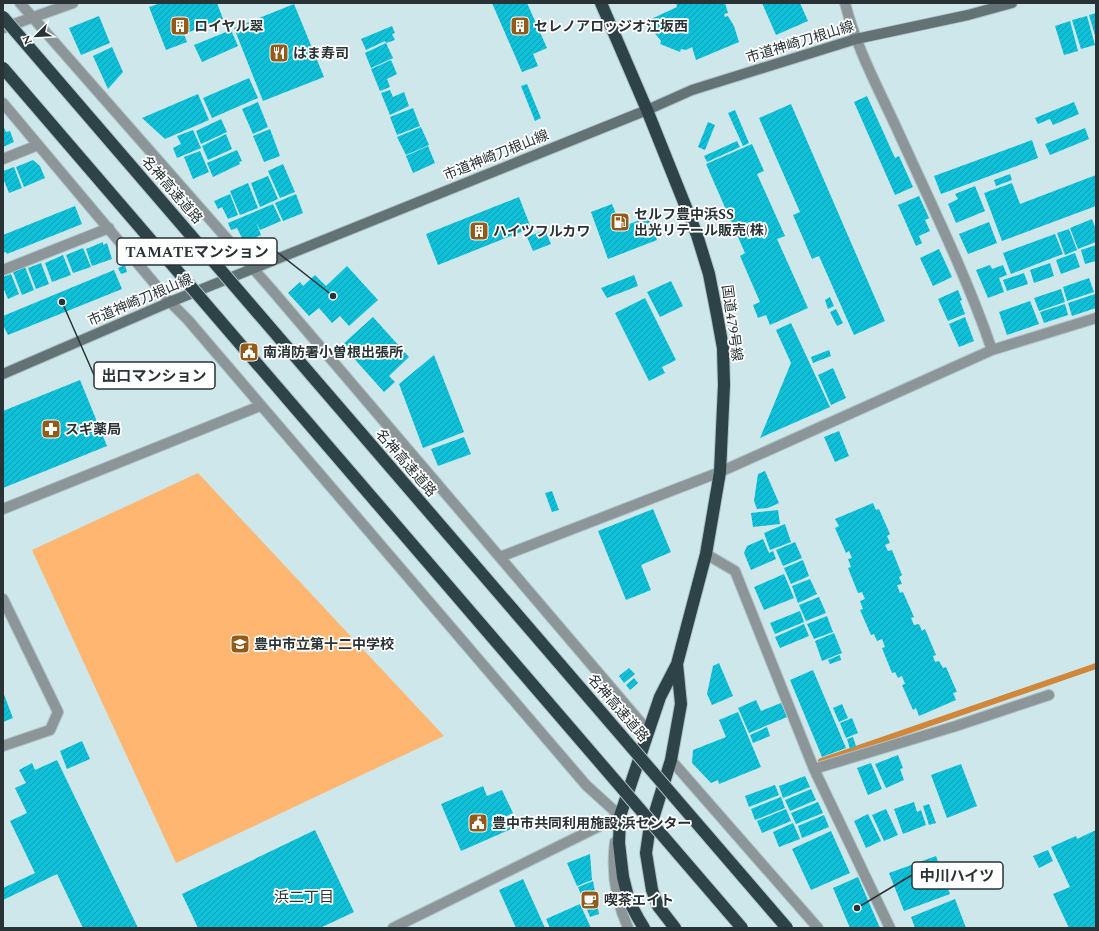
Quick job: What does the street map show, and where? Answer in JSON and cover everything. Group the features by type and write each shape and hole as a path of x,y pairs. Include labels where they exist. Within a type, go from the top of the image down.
{"highway":[{"name":"国道479号線","path":"602,3 697,235 709,274 715,301 722,348 724,385 720,472 706,554 677,664 660,698 620,816 619,843 623,877 629,901 644,928"},
{"name":"名神高速道路","path":"3,17 787,928"},
{"path":"3,68 742,928"},
{"name":"国道479号線","path":"675,928 658,906 652,890 646,853 649,832 671,760 681,704 677,664"}],"street":[{"path":"20,3 253,269 648,731"},
{"path":"3,28 73,3"},
{"path":"845,3 856,39 960,266 992,350"},
{"name":"市道神崎刀根山線","path":"3,374 170,302 647,110 692,90 856,39 968,15 1012,3"},
{"path":"3,103 170,302 188,320 260,406 586,785 620,816"},
{"path":"3,158 38,145"},
{"path":"3,270 109,228"},
{"path":"500,557 720,472 992,350 1096,318"},
{"path":"3,509 260,406"},
{"path":"706,554 735,570 814,769 890,928"},
{"path":"3,598 58,712 50,730 3,746"},
{"path":"814,769 956,726 1049,695"},
{"path":"671,760 818,928"},
{"path":"393,928 620,816"},
{"path":"620,816 615,844 614,880 622,913 628,928"}],"shaded area":[{"path":"198,473 444,736 176,863 32,550"}],"building":[{"name":"ロイヤル翠","path":"161,3 217,3 223,19 184,34 187,42 166,50 149,7"},
{"name":"セレノアロッジオ江坂西","path":"492,3 527,3 547,48 533,54 538,66 522,72"},
{"path":"676,3 725,3 728,13 724,14 725,17 728,16 734,26 739,42 696,60 692,47 686,50 681,49 680,52 660,44 661,41 653,31 649,20 677,7"},
{"path":"762,3 800,3 808,21 776,35"},
{"name":"はま寿司","path":"294,4 324,77 263,101 234,28"},
{"path":"1096,13 1096,39 1089,15"},
{"path":"99,16 110,43 81,55 69,28"},
{"path":"1087,16 1095,45 1081,49 1072,20"},
{"path":"1070,21 1078,51 1064,55 1055,26"},
{"path":"392,26 395,33 392,34 395,40 386,43 385,41 366,50 361,39"},
{"path":"231,30 238,46 202,62 194,45"},
{"path":"386,43 393,58 371,68 365,53"},
{"path":"112,47 123,72 108,89 93,56"},
{"path":"391,60 397,74 387,79 390,87 380,91 371,69"},
{"path":"249,78 258,98 212,118 203,98"},
{"path":"527,84 541,118 535,121 521,86"},
{"path":"390,90 393,97 404,92 409,106 390,115 381,93"},
{"path":"198,94 209,120 165,139 142,118"},
{"path":"867,96 895,158 899,156 913,187 895,195 854,102"},
{"path":"258,102 268,127 253,134 242,109"},
{"path":"1074,102 1079,114 1053,125 1050,119 1038,124 1035,118"},
{"path":"791,104 885,321 854,335 819,256 812,259 793,215 800,212 759,118"},
{"path":"413,108 420,126 397,135 390,117"},
{"path":"735,110 749,143 743,146 728,113"},
{"path":"221,119 227,132 201,144 196,131"},
{"path":"708,122 715,125 705,150 698,147"},
{"path":"3,125 6,132 10,131 14,142 3,147"},
{"path":"421,127 429,145 406,155 397,137"},
{"path":"1085,128 1089,139 1050,155 1045,144"},
{"path":"270,129 280,156 264,162 253,136"},
{"path":"193,130 201,148 177,158 173,148 181,144 177,136"},
{"path":"226,134 232,149 208,160 202,146"},
{"path":"1032,140 1038,158 941,194 934,176"},
{"path":"737,141 740,147 707,162 704,156"},
{"path":"752,144 764,171 757,174 785,236 777,239 808,308 770,325 766,315 758,318 753,305 760,302 740,256 745,253 706,164"},
{"path":"428,146 435,163 413,173 406,156"},
{"path":"237,150 242,161 239,162 240,164 213,177 207,163"},
{"path":"200,151 209,172 193,179 184,157"},
{"path":"33,160 40,166 45,178 24,187 16,167"},
{"path":"283,164 295,192 280,198 268,171"},
{"path":"14,167 22,188 9,193 3,178 3,171"},
{"path":"1010,174 1012,180 996,186 994,180"},
{"path":"1096,175 1096,206 1002,241 984,193 1012,183 1020,204"},
{"path":"268,176 278,199 260,207 251,183"},
{"path":"248,183 258,208 240,215 230,191"},
{"path":"975,186 985,211 956,223 948,204 958,199 955,194"},
{"path":"230,194 238,215 228,219 222,207 218,209 214,201"},
{"path":"296,194 303,213 283,221 275,203"},
{"path":"919,196 929,218 925,220 930,231 919,236 922,243 916,246 898,205"},
{"name":"ハイツフルカワ","path":"519,197 531,228 438,265 426,234"},
{"path":"273,204 281,221 260,230 256,222 261,235 244,242 237,228 231,230 228,223"},
{"path":"612,204 621,227 648,217 657,240 608,259 591,212"},
{"path":"75,206 82,224 7,254 6,252 3,253 3,235"},
{"path":"1092,219 1096,230 1096,242 1078,249 1070,228"},
{"path":"989,222 997,243 968,254 959,234"},
{"path":"1069,229 1077,250 1065,255 1057,233"},
{"path":"545,230 551,244 533,251 527,237"},
{"path":"1055,234 1063,254 1011,274 1003,253"},
{"path":"103,242 103,245 107,243 112,259 92,266 86,249"},
{"path":"1096,245 1096,261 1085,264 1081,250"},
{"path":"83,248 91,267 73,273 66,255"},
{"path":"939,249 952,277 933,286 920,258"},
{"path":"1075,253 1080,267 1061,274 1056,260"},
{"path":"63,255 71,275 52,282 45,263"},
{"path":"41,263 49,284 36,289 28,268"},
{"path":"1050,263 1054,276 1034,283 1030,270"},
{"path":"125,265 127,272 121,274 118,268"},
{"path":"990,265 992,269 1003,265 1007,275 999,278 1004,292 988,298 976,270"},
{"path":"347,266 378,300 349,326 340,316 332,323 319,308 309,316 288,293 300,282 303,286 315,275 326,286"},
{"path":"25,267 34,290 22,295 13,272"},
{"path":"114,270 122,289 8,335 3,325 3,316"},
{"path":"1024,273 1028,284 1007,291 1003,280"},
{"path":"11,274 19,294 8,299 3,287 3,277"},
{"path":"634,275 638,286 607,298 601,288"},
{"path":"1089,278 1094,292 1067,301 1063,287"},
{"path":"671,281 683,306 660,317 647,292"},
{"path":"1061,289 1065,302 1039,311 1034,298"},
{"path":"958,290 965,314 948,321 938,299"},
{"path":"1095,294 1096,308 1072,316 1068,303"},
{"path":"830,297 834,306 828,309 825,300"},
{"path":"645,298 676,360 662,367 665,373 649,381 615,313"},
{"path":"1030,301 1039,324 1007,335 999,312"},
{"path":"1065,304 1068,315 1044,323 1040,312"},
{"path":"836,309 843,323 837,326 830,312"},
{"path":"373,317 409,357 389,376 395,382 384,392 342,345"},
{"path":"965,317 974,341 959,347 949,324"},
{"path":"791,323 830,407 760,438 791,363 776,330"},
{"path":"829,350 831,356 813,363 811,357"},
{"path":"434,355 464,432 423,448 399,384"},
{"path":"833,368 846,398 831,405 818,375"},
{"name":"スギ薬局","path":"80,380 107,446 3,488 3,411"},
{"path":"839,431 849,456 835,462 824,437"},
{"path":"464,437 471,454 438,466 431,449"},
{"path":"765,471 779,503 768,508 757,509 754,501 758,474"},
{"path":"552,491 559,510 552,512 545,493"},
{"path":"873,503 876,510 879,509 890,534 887,536 890,543 885,545 888,551 892,550 902,575 899,577 902,584 897,585 900,593 903,592 914,617 911,618 914,625 919,624 922,631 925,629 936,655 933,656 935,662 939,661 943,668 946,667 957,692 953,693 956,700 919,716 916,708 913,710 902,685 905,684 902,676 898,678 895,672 892,673 882,648 885,647 882,639 877,641 874,634 871,635 860,610 863,609 860,601 865,599 862,592 858,593 848,568 851,567 848,559 852,558 849,551 846,553 835,528 839,526 835,519"},
{"path":"653,509 671,552 641,565 651,590 626,600 598,531"},
{"path":"778,510 780,524 753,527 751,513"},
{"path":"785,524 791,542 770,550 764,533"},
{"path":"763,539 769,553 773,551 776,559 751,570 744,553 747,546"},
{"path":"795,542 802,558 783,566 776,550"},
{"path":"803,560 809,576 791,584 784,568"},
{"path":"784,574 794,598 764,610 754,587"},
{"path":"810,579 817,594 798,603 792,586"},
{"path":"819,597 826,613 806,621 799,605"},
{"path":"800,611 804,622 775,634 770,623"},
{"path":"827,616 833,632 814,639 807,624"},
{"path":"804,624 809,636 780,648 775,637"},
{"path":"834,633 842,653 822,661 815,641"},
{"path":"840,655 841,660 830,664 828,660"},
{"path":"719,663 733,696 712,705 707,694 713,666"},
{"path":"629,668 635,674 624,683 619,676"},
{"path":"813,670 846,748 822,757 790,680"},
{"path":"634,678 638,683 630,690 626,685"},
{"path":"3,692 13,718 3,722"},
{"path":"756,700 761,711 781,703 787,717 749,733 738,708"},
{"path":"842,704 848,718 839,722 833,708"},
{"path":"738,712 761,767 719,784 718,780 711,783 692,763 693,750 726,737 719,720"},
{"path":"852,718 858,733 846,738 840,723"},
{"path":"767,727 770,736 753,743 750,735"},
{"path":"853,737 856,746 850,749 847,739"},
{"path":"82,741 90,759 67,769 60,751"},
{"path":"898,755 903,768 900,769 904,780 886,788 875,764"},
{"path":"57,760 138,928 83,928 57,874 3,900 3,888 35,873 10,821 27,813 15,788 26,783 19,770 32,763 35,770"},
{"path":"871,763 882,789 868,795 857,768"},
{"path":"961,764 977,806 947,818 931,775"},
{"path":"805,776 810,787 783,798 779,786"},
{"path":"775,785 779,795 749,807 745,796"},
{"name":"豊中市共同利用施設 浜センター","path":"483,786 487,796 502,790 513,813 505,817 511,829 461,851 441,804"},
{"path":"811,789 816,800 790,811 785,800"},
{"path":"781,797 785,808 755,820 751,809"},
{"path":"818,802 823,813 796,824 791,813"},
{"path":"914,802 917,812 921,810 926,825 903,834 894,809"},
{"path":"929,804 936,823 929,825 923,806"},
{"path":"786,809 791,821 762,833 757,821"},
{"path":"886,809 898,835 884,841 872,815"},
{"path":"868,814 881,841 866,848 854,821"},
{"path":"824,815 829,827 802,838 798,826"},
{"path":"793,823 800,839 779,847 773,832"},
{"path":"315,830 354,912 320,928 198,928 182,894"},
{"path":"1096,830 1096,928 1069,928 1053,894 1070,887 1051,847 1076,836 1077,839"},
{"path":"831,831 850,873 811,890 792,849"},
{"path":"1048,850 1053,861 1039,868 1033,856"},
{"path":"590,854 592,880 577,886 567,863"},
{"path":"936,856 950,894 904,911 889,873"},
{"path":"858,877 880,928 850,928 833,888"},
{"path":"523,879 545,928 516,928 499,890"},
{"name":"喫茶エイト","path":"593,881 599,914 590,917 578,887"},
{"path":"955,899 966,928 915,928 911,917"},
{"path":"580,904 591,928 550,928 546,919"}],"waterway":[{"path":"821,761 1096,666"}],"place":[{"name":"ロイヤル翠","path":"180,26"},
{"name":"セレノアロッジオ江坂西","path":"520,26"},
{"name":"はま寿司","path":"279,53"},
{"name":"セルフ豊中浜SS 出光リテール販売(株)","path":"620,222"},
{"name":"ハイツフルカワ","path":"479,231"},
{"name":"TAMATEマンション","path":"333,296"},
{"name":"出口マンション","path":"62,302"},
{"name":"南消防署小曽根出張所","path":"249,352"},
{"name":"スギ薬局","path":"51,429"},
{"name":"豊中市立第十二中学校","path":"240,644"},
{"name":"豊中市共同利用施設 浜センター","path":"478,823"},
{"name":"喫茶エイト","path":"590,900"},
{"name":"中川ハイツ","path":"857,908"}],"district":[{"name":"浜二丁目","path":"304,897"}]}
